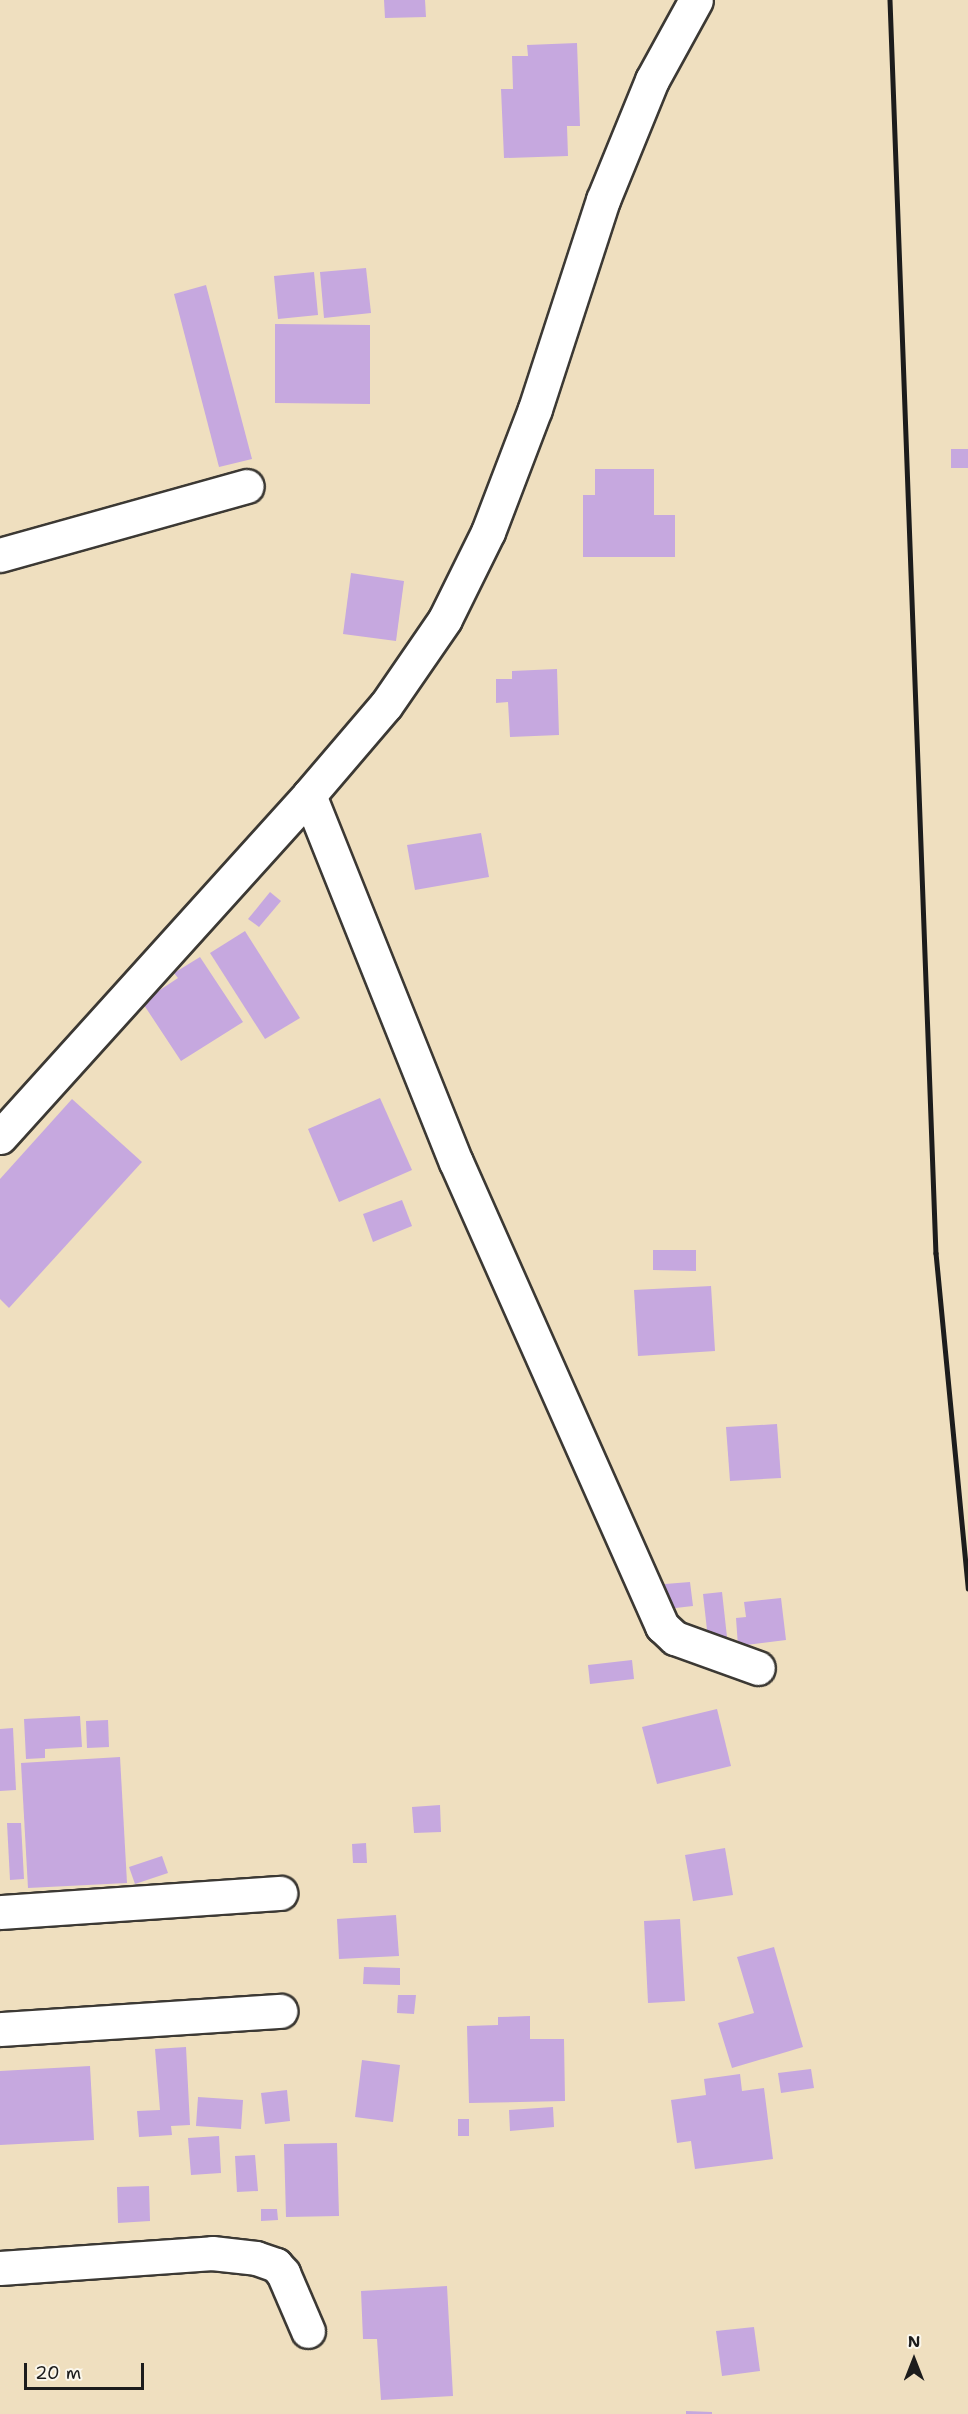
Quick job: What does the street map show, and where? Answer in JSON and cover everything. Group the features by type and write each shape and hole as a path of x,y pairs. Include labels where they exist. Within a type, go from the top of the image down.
{"street":[{"path":"0,1137 309,795 386,705 432,638 488,532 535,410 603,200 652,80 696,0"},
{"path":"0,555 247,486"},
{"path":"309,795 456,1162 662,1626 675,1638 758,1668"},
{"path":"0,1912 280,1893"},
{"path":"0,2029 280,2011"},
{"path":"0,2268 212,2253 256,2258 276,2265 283,2273 308,2331"}],"building":[{"path":"384,0 425,0 426,17 385,18"},
{"path":"577,43 580,126 567,126 568,156 504,158 501,89 513,89 512,56 528,56 527,45"},
{"path":"366,268 371,313 324,318 320,272"},
{"path":"314,272 318,315 278,319 274,276"},
{"path":"206,285 252,459 219,467 174,294"},
{"path":"275,324 370,325 370,404 275,403"},
{"path":"951,449 968,449 968,468 951,468"},
{"path":"595,469 654,469 654,515 675,515 675,557 583,557 583,495 595,495"},
{"path":"351,573 404,581 396,641 343,634"},
{"path":"557,669 559,735 510,737 508,702 496,703 496,679 512,679 512,671"},
{"path":"481,833 489,877 415,890 407,845"},
{"path":"270,892 281,901 259,927 248,919"},
{"path":"245,931 300,1018 265,1039 210,953"},
{"path":"200,957 243,1022 181,1061 142,1002 178,978 174,973"},
{"path":"380,1098 412,1170 339,1202 308,1129"},
{"path":"72,1099 142,1162 9,1308 0,1299 0,1179"},
{"path":"402,1200 412,1226 373,1242 363,1214"},
{"path":"653,1250 696,1250 696,1271 653,1270"},
{"path":"711,1286 715,1351 638,1356 634,1290"},
{"path":"777,1424 781,1478 730,1481 726,1427"},
{"path":"690,1582 693,1606 667,1609 665,1584"},
{"path":"722,1592 727,1637 708,1639 703,1594"},
{"path":"781,1598 786,1640 738,1646 736,1618 746,1617 744,1602"},
{"path":"632,1660 634,1679 590,1684 588,1665"},
{"path":"717,1709 731,1766 657,1784 642,1727"},
{"path":"80,1716 82,1747 45,1749 45,1758 26,1759 24,1719"},
{"path":"108,1720 109,1747 87,1748 86,1721"},
{"path":"13,1728 16,1790 0,1791 0,1729"},
{"path":"120,1757 127,1883 28,1888 21,1763"},
{"path":"440,1805 441,1832 414,1833 412,1807"},
{"path":"7,1823 21,1823 24,1879 10,1880"},
{"path":"366,1843 367,1863 353,1863 352,1844"},
{"path":"725,1848 733,1895 693,1901 685,1855"},
{"path":"162,1856 168,1873 135,1884 129,1867"},
{"path":"396,1915 399,1956 339,1959 337,1919"},
{"path":"680,1919 685,2001 648,2003 644,1921"},
{"path":"774,1947 803,2047 732,2068 718,2023 754,2013 737,1957"},
{"path":"364,1967 400,1968 400,1985 363,1984"},
{"path":"398,1995 416,1995 414,2014 397,2013"},
{"path":"530,2016 530,2039 564,2039 565,2101 469,2103 467,2026 498,2025 498,2017"},
{"path":"186,2047 190,2125 171,2126 172,2135 139,2137 137,2111 160,2110 155,2049"},
{"path":"362,2060 400,2065 393,2122 355,2117"},
{"path":"90,2066 94,2140 0,2145 0,2071"},
{"path":"811,2069 814,2088 781,2093 778,2073"},
{"path":"740,2074 742,2091 764,2088 773,2159 695,2169 691,2141 677,2143 671,2100 706,2095 704,2079"},
{"path":"287,2090 290,2121 265,2124 261,2093"},
{"path":"198,2097 243,2100 241,2129 196,2126"},
{"path":"553,2107 554,2127 510,2131 509,2110"},
{"path":"458,2119 469,2119 469,2136 458,2136"},
{"path":"219,2136 221,2173 191,2175 188,2138"},
{"path":"337,2143 339,2216 286,2217 284,2144"},
{"path":"255,2155 258,2191 237,2192 235,2156"},
{"path":"149,2186 150,2221 118,2223 117,2187"},
{"path":"261,2209 277,2209 278,2220 261,2221"},
{"path":"447,2286 453,2396 381,2400 377,2339 363,2339 361,2291"},
{"path":"754,2327 760,2371 722,2376 716,2331"},
{"path":"686,2411 712,2412 712,2414 686,2414"}],"railway":[{"path":"890,0 936,1253 968,1588"}]}
